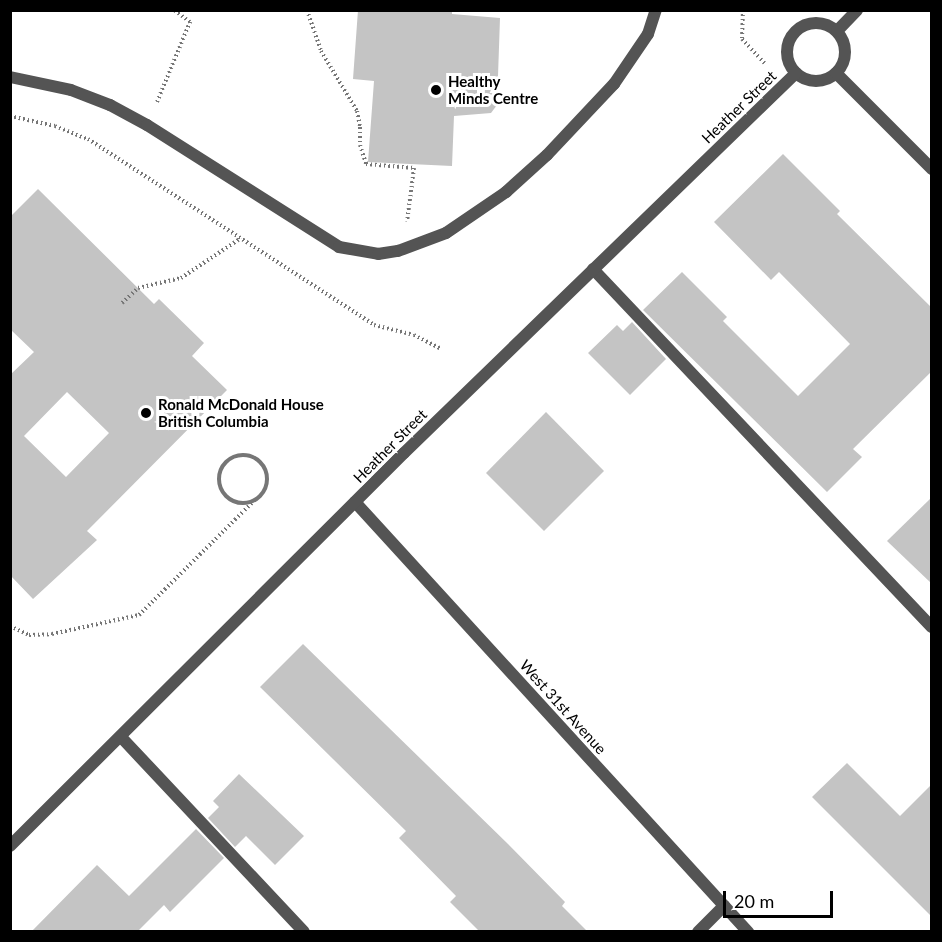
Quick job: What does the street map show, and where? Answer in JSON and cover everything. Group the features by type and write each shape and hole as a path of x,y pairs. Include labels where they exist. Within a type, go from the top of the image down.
{"street":[{"path":"10,77 71,90 110,105 147,125 339,247 378,254 398,251 446,233 466,222 507,192 547,155 620,76 648,33 656,10"},
{"path":"837,31 857,10"},
{"path":"816,22 837,31 843,41 845,52 843,64 836,73 816,81 805,79 796,73 789,64 787,53 795,32 804,25 816,22"},
{"name":"Heather Street","path":"10,846 355,502 796,73"},
{"path":"836,73 932,169"},
{"path":"593,269 932,627"},
{"name":"West 31st Avenue","path":"355,502 748,932"},
{"path":"121,736 304,932"},
{"path":"698,932 724,906"}],"path":[{"path":"147,125 190,22 174,10"},
{"path":"307,10 321,51 357,111 360,145 366,164 414,168 407,225"},
{"path":"743,10 742,39 764,63"},
{"path":"10,116 55,126 88,139 374,325 414,335 441,349"},
{"path":"122,303 138,288 181,278 241,238"},
{"path":"10,626 29,635 52,634 139,615 262,494 267,484 267,474 262,464 254,458 234,456 226,462 220,472 219,483 224,494 233,501 244,503 255,500"}],"building":[{"name":"Healthy Minds Centre","path":"358,10 452,10 452,14 500,18 497,105 491,113 454,116 452,166 368,162 374,81 353,79"},
{"path":"783,154 840,211 837,214 932,308 932,371 853,449 862,457 827,492 643,310 682,272 727,317 723,321 798,396 850,344 779,272 771,280 714,222"},
{"name":"Ronald McDonald House British Columbia","path":"38,189 154,304 159,299 204,343 192,356 227,390 87,531 97,540 33,599 10,575 10,375 34,352 10,329 10,217","holes":["67,392 109,433 66,477 24,436"]},
{"path":"632,322 666,359 630,395 588,353 617,325 623,331"},
{"path":"546,412 604,471 544,531 486,473"},
{"path":"932,497 932,584 887,541"},
{"path":"303,644 508,844 565,902 562,906 588,932 480,932 450,902 456,896 399,838 406,831 260,687"},
{"path":"847,763 900,816 932,784 932,917 812,797"},
{"path":"239,774 304,836 275,865 246,836 235,847 208,818 219,807 213,801"},
{"path":"196,829 224,858 170,912 164,905 137,932 31,932 97,865 129,896"}],"place":[{"name":"Healthy Minds Centre","path":"436,90"},
{"name":"Ronald McDonald House British Columbia","path":"146,413"}]}
